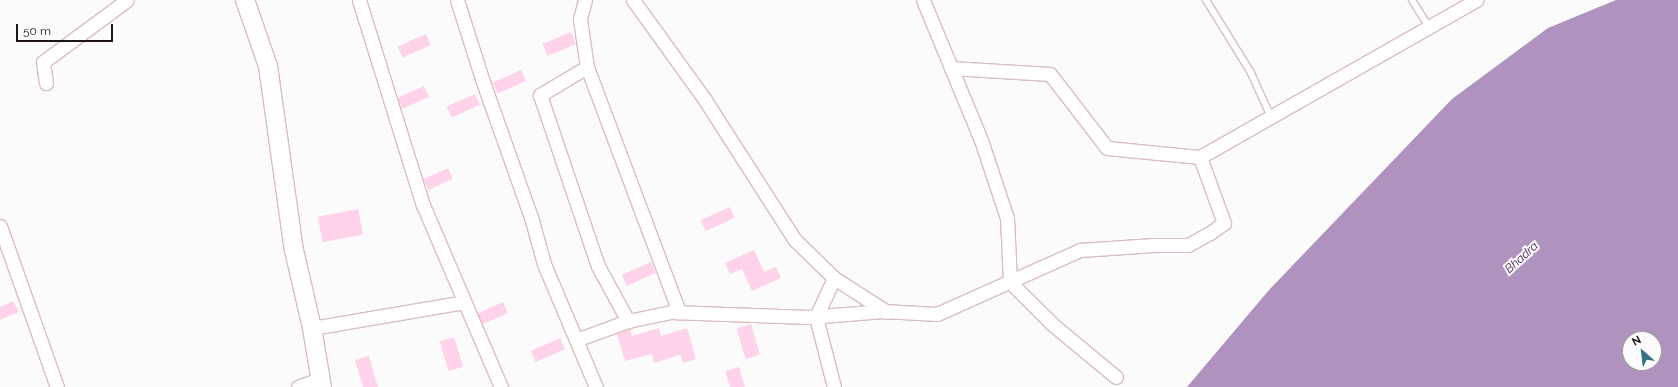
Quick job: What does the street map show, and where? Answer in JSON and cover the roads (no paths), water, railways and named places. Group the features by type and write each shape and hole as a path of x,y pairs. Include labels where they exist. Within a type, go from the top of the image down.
{"main road":[{"path":"245,0 268,66 294,250 312,328 322,383"}],"street":[{"path":"46,83 43,62 127,0"},
{"path":"359,0 423,205 501,387"},
{"path":"457,0 482,79 531,217 544,264 596,387"},
{"path":"585,0 580,18 587,67 679,312"},
{"path":"633,0 704,100 795,240 834,278 887,312"},
{"path":"923,0 981,140 1007,218 1010,282 1052,324 1116,377"},
{"path":"951,68 1050,74 1107,148 1200,157 1476,0"},
{"path":"587,67 540,95 598,266 628,321"},
{"path":"576,340 628,321 671,312 816,317 887,312 937,314 1080,250 1154,245 1188,245 1210,233 1224,223 1200,157"},
{"path":"0,226 57,387"},
{"path":"834,278 816,317 834,387"},
{"path":"312,328 464,302"},
{"path":"298,387 322,383"}],"lane":[{"path":"1206,0 1251,72 1271,117"},
{"path":"1412,0 1429,27"}],"water":[{"name":"Bhadra","path":"1616,0 1678,0 1678,387 1187,387 1269,290 1452,99 1548,28"}]}
